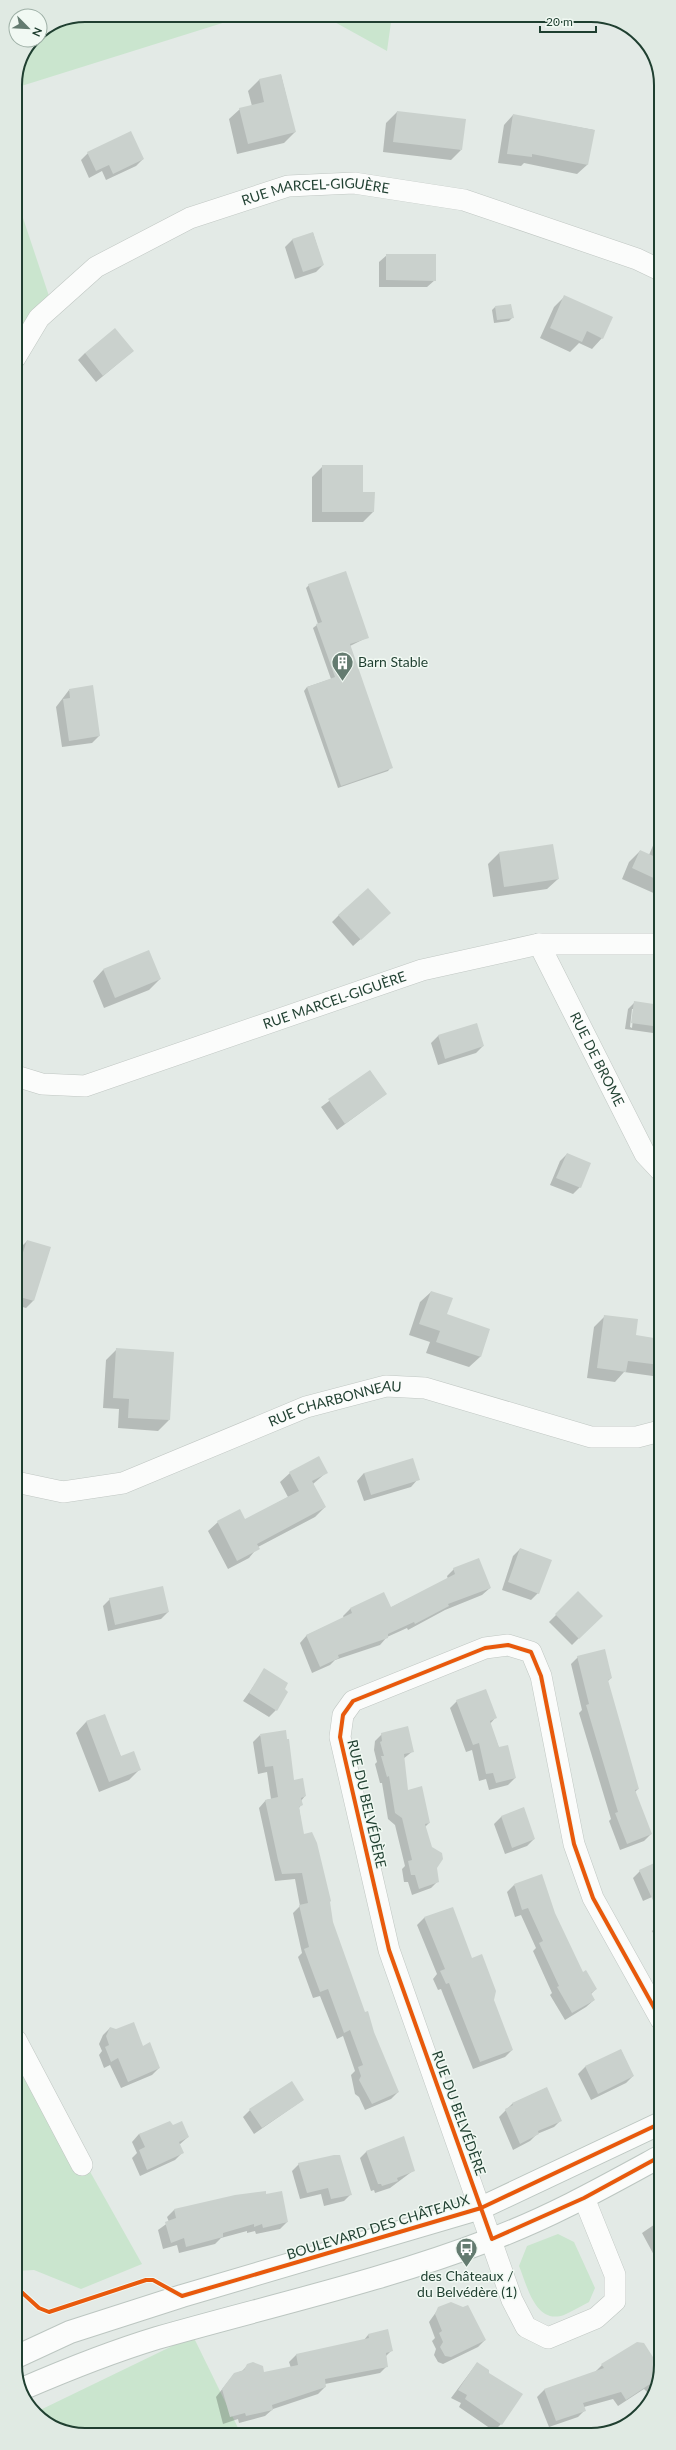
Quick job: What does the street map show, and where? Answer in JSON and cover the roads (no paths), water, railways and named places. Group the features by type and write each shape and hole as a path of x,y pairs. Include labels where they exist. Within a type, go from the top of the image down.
{"street":[{"name":"RUE MARCEL-GIGUÈRE","path":"22,346 39,318 96,267 190,218 288,186 354,183 464,200 637,259 654,267"},
{"name":"RUE MARCEL-GIGUÈRE","path":"22,1078 42,1084 85,1086 422,970 539,944 654,944"},
{"name":"RUE DE BROME","path":"539,944 645,1154 654,1164"},
{"name":"RUE CHARBONNEAU","path":"22,1483 63,1492 123,1483 306,1407 386,1386 426,1388 591,1437 637,1437 654,1432"},
{"name":"RUE DU BELVÉDÈRE","path":"492,2239 389,1950 340,1738 343,1715 353,1701 485,1648 508,1645 531,1652 541,1676 574,1844 594,1898 654,2007"},
{"path":"22,2051 82,2164"},
{"name":"BOULEVARD DES CHÂTEAUX","path":"22,2354 70,2332 182,2296 481,2208 654,2126"},
{"path":"26,2387 80,2364 156,2339 320,2296 492,2239 584,2198 654,2160"},
{"path":"492,2239 512,2300 526,2327 548,2338 596,2318 615,2301 615,2275 584,2198"}],"place":[{"name":"Barn Stable","path":"342,682"},
{"name":"des Châteaux / du Belvédère (1)","path":"467,2268"}]}
